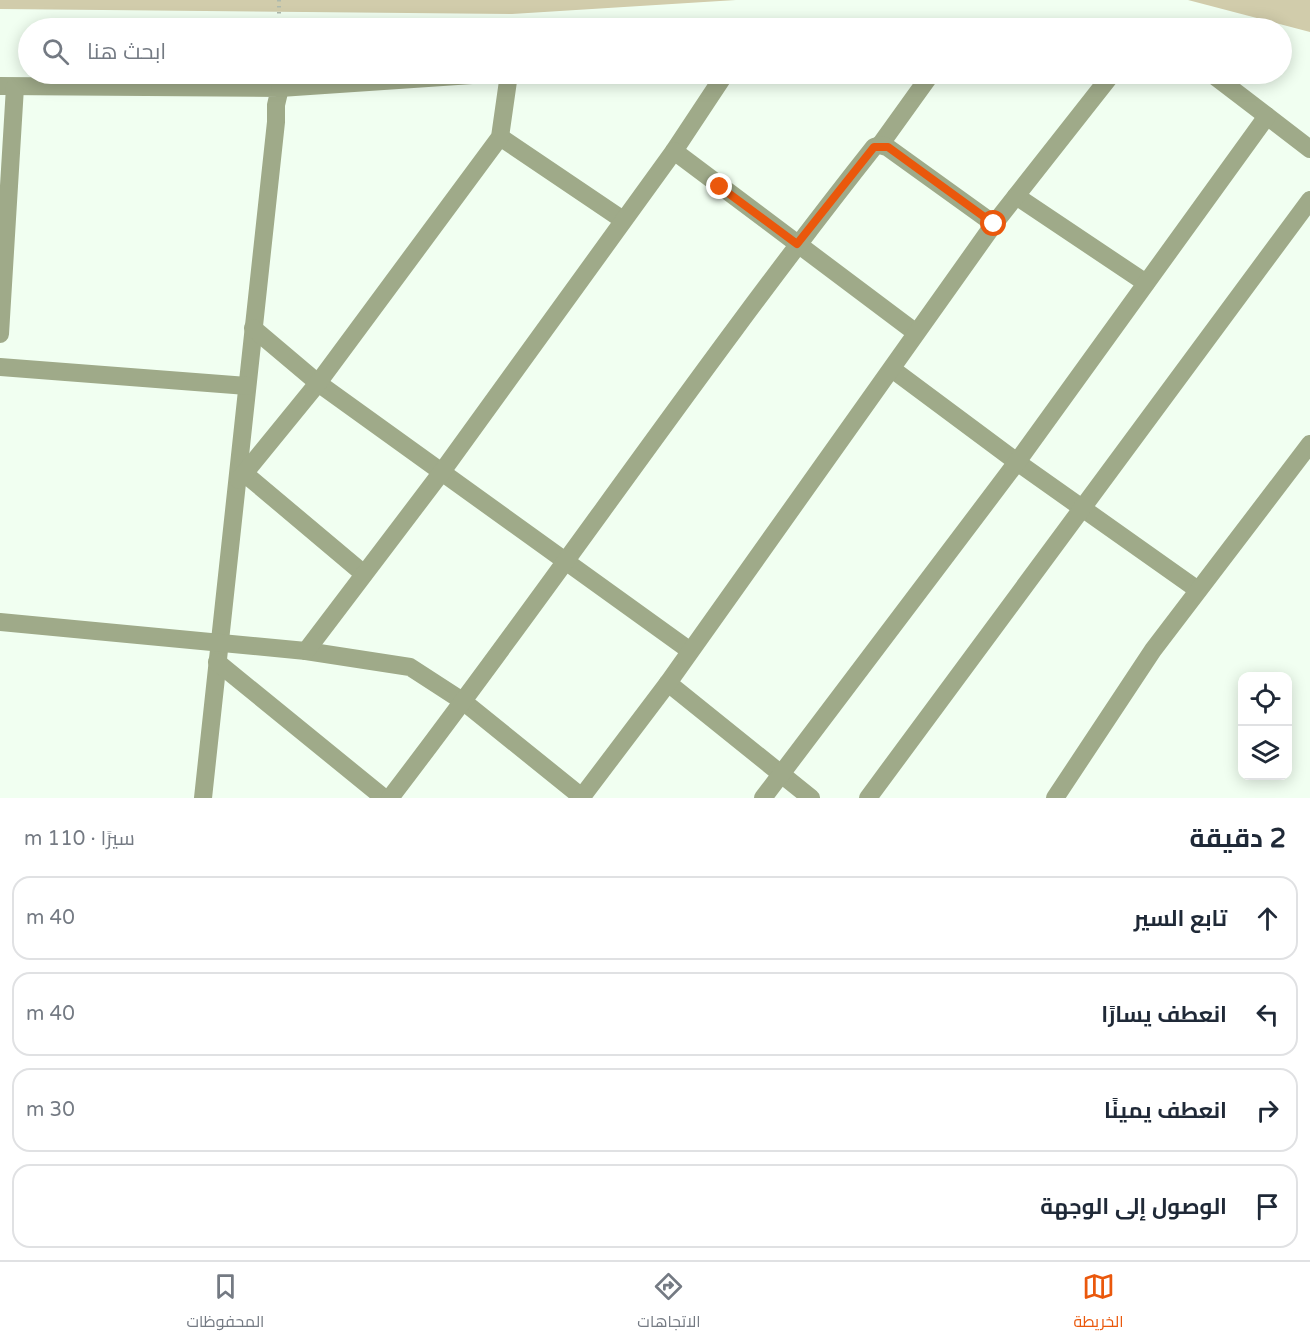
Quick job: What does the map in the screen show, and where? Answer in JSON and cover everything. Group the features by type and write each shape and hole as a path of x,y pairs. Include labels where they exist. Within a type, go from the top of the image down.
{"street":[{"path":"0,334 8,87 280,87 328,84"},
{"path":"242,476 318,383 500,137 508,84"},
{"path":"306,651 441,473 674,151 718,84"},
{"path":"390,798 464,702 797,244 874,147 879,145 924,84"},
{"path":"0,621 219,653 306,651 410,667 464,702 582,798 668,683 689,650 994,224 1104,84"},
{"path":"1225,84 1310,149"},
{"path":"203,798 242,476 247,386 276,105 280,87"},
{"path":"763,798 1017,462 1267,116"},
{"path":"500,137 623,220"},
{"path":"879,145 888,147 994,224"},
{"path":"674,151 915,333"},
{"path":"1016,196 1146,283"},
{"path":"868,798 1310,200"},
{"path":"253,328 318,383 689,650"},
{"path":"0,367 247,386"},
{"path":"892,369 1017,462 1198,590"},
{"path":"1055,798 1153,650 1310,444"},
{"path":"242,476 364,574"},
{"path":"219,653 384,798"},
{"path":"668,683 811,798"}],"path":[{"path":"279,0 279,18"}],"shaded area":[{"path":"0,0 736,0 512,14 0,9"},
{"path":"1188,0 1310,0 1310,32 1292,27 1292,18 1257,18"}],"route":[{"path":"720,187 797,244 874,147 879,145 888,147 994,224"}]}
